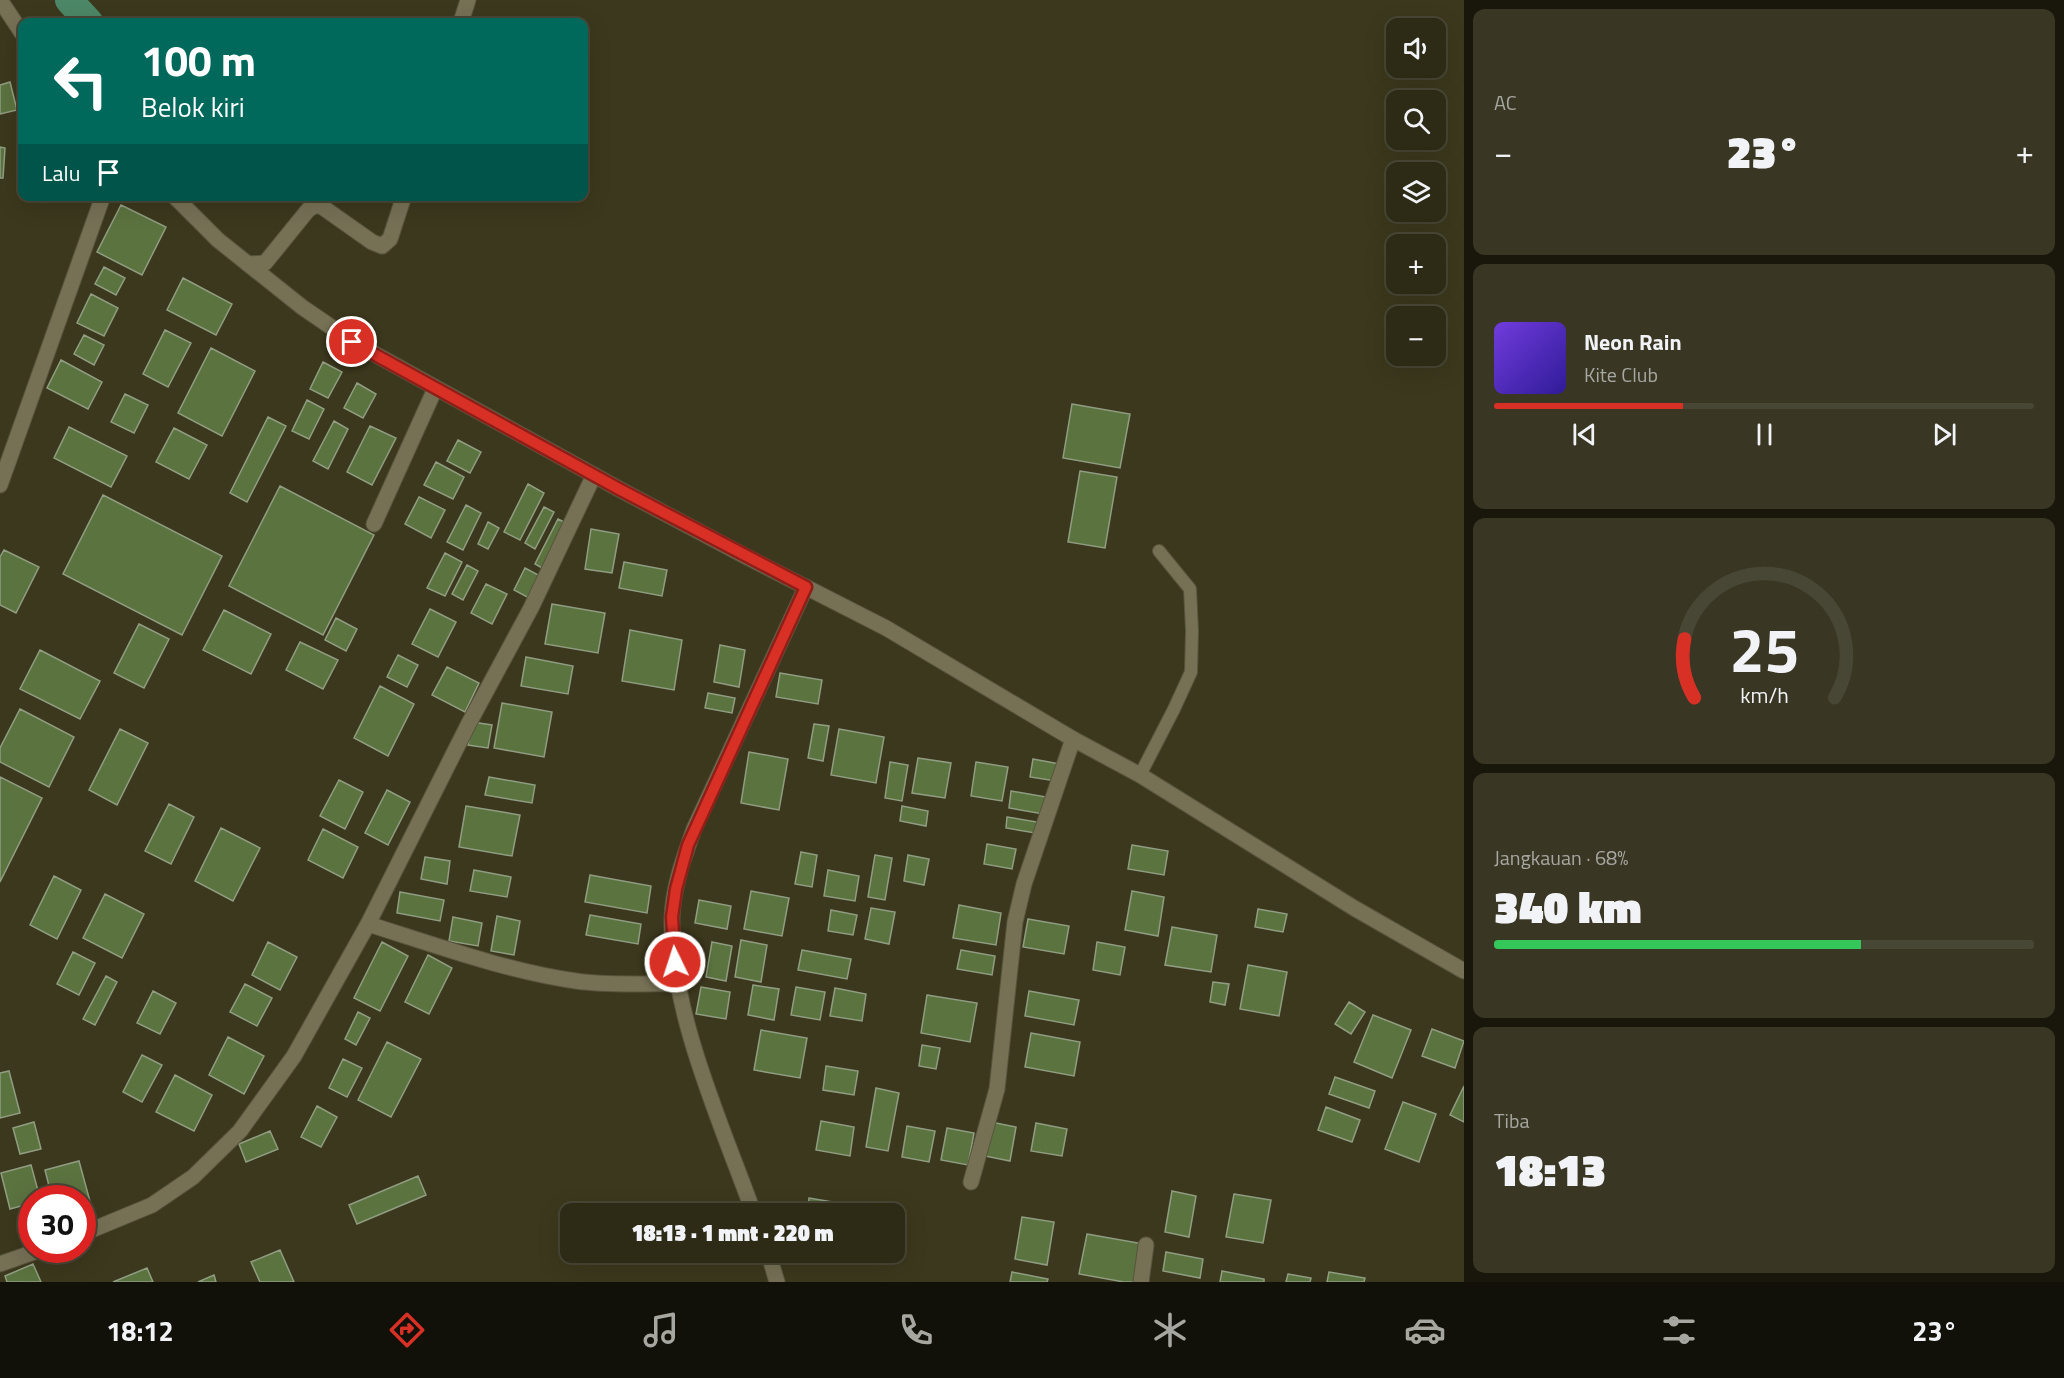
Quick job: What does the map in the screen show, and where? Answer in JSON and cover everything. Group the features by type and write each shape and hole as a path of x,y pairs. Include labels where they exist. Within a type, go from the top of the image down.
{"street":[{"path":"0,0 18,27"},
{"path":"462,18 468,0"},
{"path":"0,485 100,201"},
{"path":"179,201 218,240 302,307 352,342 745,556 886,627 1073,739 1143,769 1354,908 1464,971"},
{"path":"248,264 265,263 308,210 314,206 321,207 381,246 390,239 402,201"},
{"path":"375,524 435,389"},
{"path":"96,1228 152,1205 193,1177 240,1131 294,1056 368,924 468,725 531,608 594,475"},
{"path":"750,1203 702,1070 677,984 672,917 683,861 694,829 806,587"},
{"path":"971,1182 997,1089 1015,922 1024,884 1073,739"},
{"path":"368,924 490,961 557,978 595,983 677,984"},
{"path":"1141,1282 1146,1245"},
{"path":"0,1264 18,1258"},
{"path":"771,1263 777,1282"}],"lane":[{"path":"1143,769 1191,672 1190,589 1159,551"}],"building":[{"path":"10,82 17,110 0,114 0,85"},
{"path":"0,147 5,148 3,178 0,178"},
{"path":"121,205 166,227 142,275 97,252"},
{"path":"104,267 125,278 116,295 95,284"},
{"path":"183,278 232,304 216,335 167,310"},
{"path":"91,294 118,308 104,336 77,323"},
{"path":"165,330 191,343 168,387 143,374"},
{"path":"84,335 104,345 94,365 74,354"},
{"path":"211,348 255,371 222,436 178,413"},
{"path":"61,360 102,382 88,409 47,388"},
{"path":"323,362 342,372 328,398 310,389"},
{"path":"357,383 376,394 363,418 344,408"},
{"path":"125,394 148,405 134,433 111,422"},
{"path":"307,400 324,409 309,439 292,431"},
{"path":"1072,404 1130,414 1120,468 1063,458"},
{"path":"268,417 286,426 247,502 230,493"},
{"path":"334,421 348,429 328,469 313,461"},
{"path":"370,426 396,438 372,485 347,472"},
{"path":"69,427 127,456 111,487 54,458"},
{"path":"174,428 207,445 189,479 156,462"},
{"path":"458,440 481,452 470,473 447,461"},
{"path":"436,462 464,477 453,499 424,485"},
{"path":"1080,471 1117,477 1105,548 1068,542"},
{"path":"528,484 544,493 520,540 504,532"},
{"path":"280,486 374,535 323,635 229,586"},
{"path":"103,495 222,556 182,635 63,574"},
{"path":"419,497 445,510 431,538 405,524"},
{"path":"466,505 481,513 463,550 447,542"},
{"path":"544,507 554,512 535,549 525,543"},
{"path":"558,519 572,526 549,572 535,564"},
{"path":"488,522 499,528 488,549 478,544"},
{"path":"591,529 619,534 612,573 585,569"},
{"path":"4,550 39,567 16,613 0,605 0,557"},
{"path":"445,553 462,562 445,596 427,588"},
{"path":"624,562 667,570 662,596 619,588"},
{"path":"467,565 478,571 463,600 452,594"},
{"path":"525,568 542,577 531,599 514,590"},
{"path":"486,584 507,594 492,624 471,613"},
{"path":"552,604 605,613 598,653 545,644"},
{"path":"430,609 456,622 438,657 412,644"},
{"path":"224,610 271,634 251,674 203,650"},
{"path":"336,618 357,629 346,651 325,640"},
{"path":"139,624 169,639 144,688 114,673"},
{"path":"630,630 682,640 674,690 622,681"},
{"path":"300,642 338,660 323,689 286,670"},
{"path":"720,645 745,650 739,687 714,682"},
{"path":"40,650 100,681 80,719 20,689"},
{"path":"398,655 418,665 407,687 387,677"},
{"path":"526,657 573,666 568,694 521,686"},
{"path":"447,667 479,683 465,712 432,695"},
{"path":"780,673 822,680 818,704 776,697"},
{"path":"380,686 414,704 388,756 354,738"},
{"path":"708,693 735,698 732,713 705,708"},
{"path":"502,703 552,712 544,757 494,748"},
{"path":"20,709 74,737 49,787 0,762 0,748"},
{"path":"472,722 492,725 488,748 468,745"},
{"path":"814,724 829,726 823,761 808,758"},
{"path":"120,729 148,743 117,805 89,790"},
{"path":"839,729 884,737 876,783 831,775"},
{"path":"749,752 788,759 779,810 741,803"},
{"path":"918,758 951,763 945,798 912,793"},
{"path":"1033,759 1065,765 1062,782 1030,777"},
{"path":"890,762 908,765 902,801 885,798"},
{"path":"976,762 1008,767 1002,801 971,796"},
{"path":"0,777 42,798 0,882"},
{"path":"489,777 535,785 532,803 485,795"},
{"path":"339,780 363,792 345,829 320,816"},
{"path":"387,790 410,802 388,845 365,833"},
{"path":"1011,791 1052,798 1049,815 1009,808"},
{"path":"169,804 194,817 171,864 145,851"},
{"path":"466,806 520,815 512,856 459,847"},
{"path":"902,806 928,811 926,826 900,821"},
{"path":"1007,817 1043,823 1041,834 1006,828"},
{"path":"221,828 260,848 233,901 195,881"},
{"path":"323,829 358,847 343,878 308,860"},
{"path":"987,844 1016,849 1012,869 984,864"},
{"path":"1132,845 1168,851 1164,875 1128,869"},
{"path":"801,852 817,855 812,887 795,884"},
{"path":"875,855 892,858 885,900 868,897"},
{"path":"908,855 929,859 924,885 904,881"},
{"path":"425,857 450,861 447,884 421,879"},
{"path":"474,870 511,877 507,897 470,891"},
{"path":"828,870 859,876 855,901 824,896"},
{"path":"590,875 651,886 647,913 585,902"},
{"path":"54,876 81,890 57,939 30,925"},
{"path":"751,891 789,898 782,936 744,929"},
{"path":"1132,891 1164,897 1158,936 1125,930"},
{"path":"400,892 444,900 440,921 397,913"},
{"path":"105,894 144,914 122,958 83,938"},
{"path":"699,900 731,906 727,929 695,923"},
{"path":"959,905 1001,913 996,945 953,938"},
{"path":"871,908 895,912 889,944 865,939"},
{"path":"1258,909 1287,914 1283,932 1255,927"},
{"path":"831,910 857,915 853,935 828,931"},
{"path":"590,915 641,924 638,944 586,935"},
{"path":"497,916 520,921 514,955 491,951"},
{"path":"453,917 482,923 478,946 449,941"},
{"path":"1028,919 1069,926 1064,954 1023,947"},
{"path":"1172,927 1217,935 1211,972 1165,965"},
{"path":"741,940 767,945 761,982 735,977"},
{"path":"268,942 297,957 280,990 252,975"},
{"path":"382,942 408,956 380,1011 354,998"},
{"path":"712,942 732,946 726,981 706,977"},
{"path":"1097,942 1125,947 1120,975 1093,970"},
{"path":"802,950 851,959 847,979 798,970"},
{"path":"961,950 995,956 992,975 957,969"},
{"path":"73,952 95,963 79,995 57,984"},
{"path":"428,955 452,968 429,1014 405,1002"},
{"path":"1248,965 1287,972 1279,1016 1240,1009"},
{"path":"106,976 117,982 95,1025 83,1019"},
{"path":"1213,982 1229,984 1225,1005 1210,1002"},
{"path":"245,984 272,998 257,1026 230,1012"},
{"path":"753,985 779,989 774,1020 748,1015"},
{"path":"701,987 730,992 726,1019 696,1014"},
{"path":"796,987 825,992 820,1020 791,1015"},
{"path":"835,988 866,994 862,1021 830,1016"},
{"path":"153,991 176,1003 160,1034 137,1023"},
{"path":"1029,991 1079,1000 1074,1025 1025,1016"},
{"path":"927,995 977,1003 970,1042 921,1033"},
{"path":"1349,1002 1365,1012 1351,1034 1335,1024"},
{"path":"358,1012 370,1018 356,1045 345,1039"},
{"path":"1373,1015 1411,1030 1392,1078 1354,1062"},
{"path":"1432,1029 1464,1041 1455,1068 1422,1056"},
{"path":"761,1030 807,1038 800,1078 754,1070"},
{"path":"1031,1033 1080,1042 1074,1076 1025,1067"},
{"path":"228,1037 264,1056 244,1094 209,1075"},
{"path":"387,1042 421,1059 391,1117 358,1100"},
{"path":"922,1045 940,1048 936,1069 919,1066"},
{"path":"142,1055 162,1065 142,1102 123,1092"},
{"path":"343,1059 362,1068 347,1097 329,1088"},
{"path":"826,1066 858,1071 854,1095 823,1090"},
{"path":"9,1071 20,1113 0,1118 0,1073"},
{"path":"175,1075 212,1095 194,1131 156,1112"},
{"path":"1335,1077 1375,1091 1369,1108 1329,1094"},
{"path":"1464,1086 1464,1122 1450,1115"},
{"path":"876,1088 899,1093 888,1151 866,1147"},
{"path":"1403,1102 1436,1114 1419,1162 1385,1149"},
{"path":"317,1106 337,1117 321,1147 301,1137"},
{"path":"1326,1107 1360,1120 1352,1142 1318,1130"},
{"path":"821,1121 854,1127 850,1156 816,1150"},
{"path":"34,1122 41,1149 20,1154 13,1128"},
{"path":"991,1122 1016,1127 1010,1161 985,1156"},
{"path":"1036,1123 1067,1129 1062,1156 1031,1151"},
{"path":"907,1126 935,1131 929,1162 902,1157"},
{"path":"947,1128 974,1133 968,1165 941,1160"},
{"path":"270,1131 278,1149 246,1162 239,1144"},
{"path":"79,1161 86,1185 49,1185 45,1170"},
{"path":"31,1165 36,1185 18,1185 18,1207 10,1209 1,1173"},
{"path":"418,1176 426,1195 357,1224 349,1205"},
{"path":"1172,1191 1196,1196 1189,1237 1165,1232"},
{"path":"1234,1194 1271,1200 1263,1243 1226,1237"},
{"path":"809,1198 839,1203 808,1203"},
{"path":"1022,1217 1054,1222 1047,1265 1015,1259"},
{"path":"1087,1234 1144,1244 1137,1282 1079,1274"},
{"path":"280,1250 294,1282 260,1282 251,1262"},
{"path":"1166,1252 1203,1259 1200,1278 1163,1271"},
{"path":"33,1264 41,1282 7,1282 5,1276"},
{"path":"147,1268 153,1282 113,1282"},
{"path":"1222,1271 1264,1279 1264,1282 1220,1282"},
{"path":"1012,1272 1048,1279 1047,1282 1010,1282"},
{"path":"1329,1272 1365,1278 1364,1282 1327,1282"},
{"path":"1288,1274 1311,1278 1310,1282 1286,1282"},
{"path":"214,1275 216,1282 198,1282"}],"waterway":[{"path":"69,0 85,18"}],"route":[{"path":"352,342 619,489 806,587 688,845 676,889 672,917 675,962"}]}
